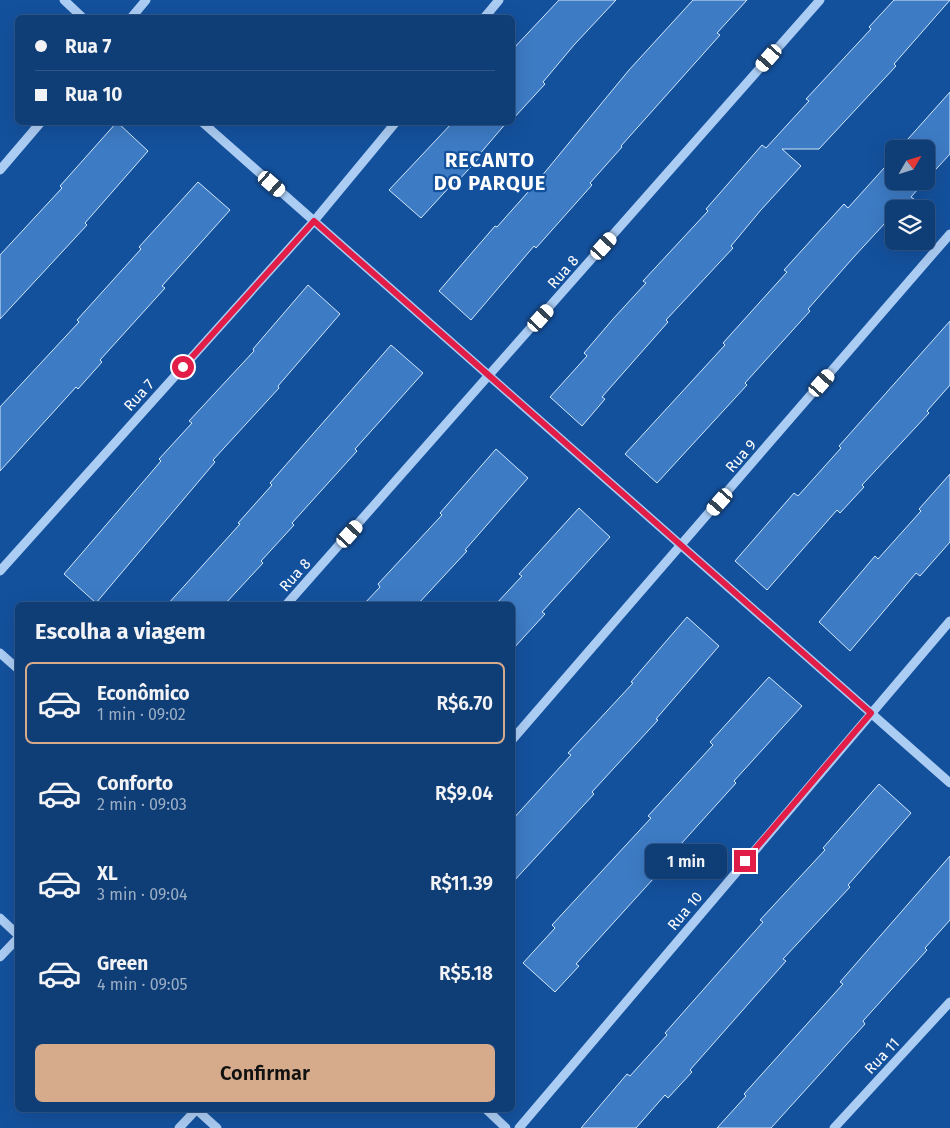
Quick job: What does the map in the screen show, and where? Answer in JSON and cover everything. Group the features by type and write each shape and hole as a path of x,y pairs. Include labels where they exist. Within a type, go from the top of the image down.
{"street":[{"path":"64,0 80,15"},
{"path":"134,15 146,0"},
{"path":"486,15 499,0"},
{"name":"Rua 8","path":"289,602 820,0"},
{"path":"0,170 38,125"},
{"path":"205,125 950,783"},
{"name":"Rua 7","path":"0,571 314,221 394,125"},
{"name":"Rua 9","path":"515,737 682,546 950,234"},
{"name":"Rua 10","path":"519,1128 950,621"},
{"path":"0,653 15,666"},
{"path":"0,918 15,933"},
{"path":"0,957 15,940"},
{"name":"Rua 11","path":"834,1128 950,1002"},
{"path":"179,1128 195,1112"},
{"path":"199,1112 217,1128"},
{"path":"489,1112 506,1128"}],"building":[{"path":"559,0 616,0 574,45 543,82 545,84 515,117 515,47"},
{"path":"693,0 747,0 717,33 720,35 590,183 592,185 536,248 534,246 471,320 439,291 495,226 497,227 536,183 629,70"},
{"path":"894,0 950,0 894,64 896,66 819,149 782,149 801,166 760,211 731,246 733,248 666,320 668,322 602,397 605,399 582,426 550,397 587,356 584,353 646,283 643,281 708,211 706,209 762,145 766,148 809,101 806,99 871,29 869,27"},
{"path":"950,92 950,154 935,170 935,140 907,140"},
{"path":"114,125 120,125 148,151 85,223 87,225 0,319 0,255 62,188 60,186"},
{"path":"450,125 504,125 478,156 480,157 421,218 389,190"},
{"path":"885,167 885,190 917,190 911,197 913,200 885,200 885,223 808,309 810,311 745,383 747,385 657,483 625,454 725,345 723,343 787,272 784,270 844,204 848,208"},
{"path":"198,182 230,210 162,286 165,288 100,360 102,362 78,389 76,387 0,471 0,407 79,322 77,320 141,249 139,247"},
{"path":"308,285 340,314 278,386 279,388 213,460 215,462 95,602 64,574 161,461 159,459 192,423 189,421 254,351 253,349"},
{"path":"950,321 950,385 927,411 929,413 862,485 864,487 840,513 837,510 767,590 735,561 794,493 798,496 841,448 839,446"},
{"path":"391,345 423,373 355,449 357,451 292,523 294,525 261,561 263,563 227,602 170,602 240,524 238,523 272,485 270,483"},
{"path":"496,449 528,478 465,550 467,551 420,602 366,602 380,587 378,584 442,515 440,513"},
{"path":"950,474 950,542 920,576 916,573 850,651 819,622 875,556 878,559 921,511 919,509"},
{"path":"579,508 610,537 542,612 545,614 515,647 515,602 498,602 522,576 519,574"},
{"path":"687,617 719,646 656,719 658,720 592,792 594,794 515,880 515,817 571,755 568,753 633,683 631,682"},
{"path":"769,677 802,706 734,781 736,783 671,855 673,857 576,964 579,966 555,992 523,963 555,928 552,925 651,818 648,816 713,745 710,742"},
{"path":"879,784 911,813 848,885 850,887 783,959 786,961 690,1070 692,1072 668,1098 665,1095 636,1128 581,1128 627,1074 630,1076 667,1035 665,1033 763,922 760,920 825,850 823,848"},
{"path":"950,856 950,920 925,948 927,950 863,1021 865,1024 771,1128 717,1128 746,1096 744,1094 843,984 840,982"}],"district":[{"name":"RECANTO DO PARQUE","path":"490,172"}],"route":[{"path":"183,367 314,221 871,713 745,861"}]}
